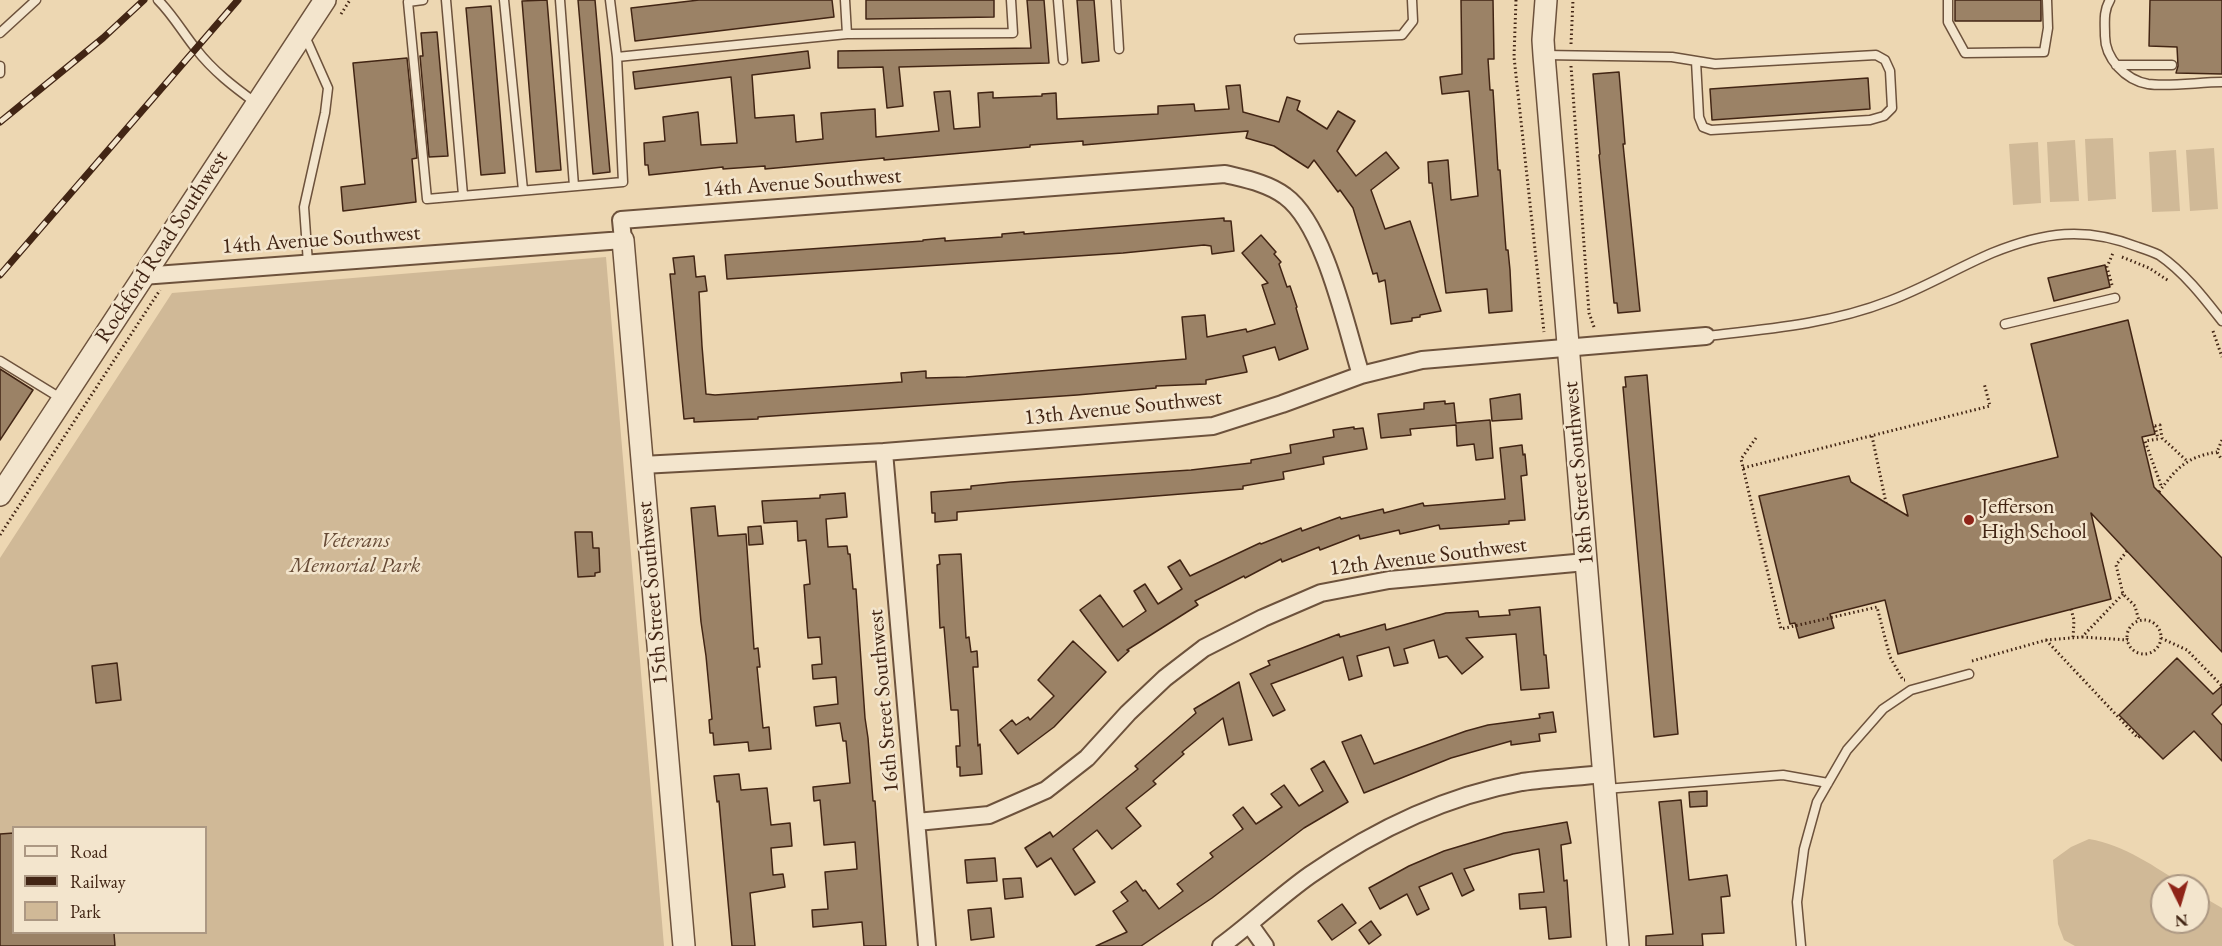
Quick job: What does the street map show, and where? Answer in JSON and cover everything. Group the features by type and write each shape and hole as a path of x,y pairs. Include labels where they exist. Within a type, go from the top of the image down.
{"street":[{"name":"Rockford Road Southwest","path":"0,495 325,0"},
{"name":"18th Street Southwest","path":"1546,0 1544,55 1618,946"},
{"name":"14th Avenue Southwest","path":"142,276 623,240 621,220 1225,174 1257,182 1285,196 1309,221 1324,254 1361,375"},
{"name":"15th Street Southwest","path":"623,240 684,946"},
{"name":"13th Avenue Southwest","path":"642,465 885,452 1213,426 1361,375 1422,360 1706,336"},
{"name":"16th Street Southwest","path":"885,452 927,946"},
{"name":"12th Avenue Southwest","path":"917,822 989,815 1046,790 1087,759 1128,713 1165,678 1204,648 1263,618 1321,593 1389,580 1586,562"},
{"path":"1221,946 1309,876 1369,838 1451,801 1522,782 1604,782"},
{"path":"1250,925 1265,946"}],"lane":[{"path":"0,33 36,0"},
{"path":"158,0 169,11 195,49 225,80 256,103"},
{"path":"423,0 408,2 427,198 623,182 616,57 610,0"},
{"path":"446,0 463,195"},
{"path":"504,0 523,190"},
{"path":"560,0 574,186"},
{"path":"845,0 847,34"},
{"path":"616,57 847,34 1013,33 1011,0"},
{"path":"1058,0 1064,60"},
{"path":"1116,0 1119,49"},
{"path":"1299,39 1402,35 1413,21 1412,0"},
{"path":"1948,0 1948,22 1965,53 2044,52 2048,28 2047,0"},
{"path":"2106,2 2105,45 2116,65 2131,77 2147,84 2222,82"},
{"path":"303,33 328,88 325,112 304,207 308,263"},
{"path":"1544,55 1671,57 1715,64 1876,55 1885,60 1890,71 1892,108 1884,116 1870,120 1711,130 1703,127 1699,117 1696,61"},
{"path":"2116,65 2172,65"},
{"path":"0,66 0,73"},
{"path":"1706,336 1839,318 1890,301 1992,253 2032,238 2073,232 2118,239 2158,255 2192,284 2222,321"},
{"path":"2005,324 2115,298"},
{"path":"0,362 62,399"},
{"path":"1801,946 1797,902 1804,849 1817,802 1847,750 1883,709 1911,690 1968,674"},
{"path":"1604,782 1784,775 1828,783"}],"path":[{"path":"1516,0 1514,57 1542,332 1548,331"},
{"path":"1573,0 1571,56 1576,158 1589,313 1594,327"},
{"path":"2115,298 2107,267 2112,252 2149,268 2176,285"},
{"path":"2210,327 2215,334 2222,357"},
{"path":"1743,468 1990,406 1984,383"},
{"path":"2186,460 2162,438 2160,425 2155,426 2158,439 2145,441 2160,490 2186,460 2217,452"},
{"path":"1872,436 1886,503"},
{"path":"1756,438 1741,459 1781,629 1876,607 1894,665 1903,680 1913,677"},
{"path":"2217,452 2222,441"},
{"path":"2217,452 2222,459"},
{"path":"2127,551 2116,565 2123,594 2135,606 2139,621"},
{"path":"2082,637 2123,594"},
{"path":"2071,609 2074,620 2073,639"},
{"path":"2144,620 2155,623 2161,633 2161,638 2157,648 2147,653 2136,651 2128,640 2130,628 2144,620"},
{"path":"1966,663 2046,640 2082,637 2128,640"},
{"path":"2161,638 2187,650 2222,686"},
{"path":"2046,640 2138,738 2140,736"}],"green space":[{"path":"2113,138 2116,199 2088,201 2085,139"},
{"path":"2075,140 2079,201 2050,202 2047,142"},
{"path":"2038,142 2041,203 2013,205 2009,144"},
{"path":"2214,148 2218,209 2190,211 2186,150"},
{"path":"2176,150 2180,211 2152,212 2149,152"},
{"name":"Veterans Memorial Park","path":"606,257 664,946 0,946 0,558 172,293"},
{"path":"2089,839 2102,842 2127,851 2166,874 2150,874 2150,934 2210,934 2210,901 2222,908 2222,946 2075,946 2064,940 2058,924 2053,860 2071,847"}],"building":[{"path":"547,0 561,170 536,172 522,1"},
{"path":"578,0 595,0 610,172 593,174"},
{"path":"699,0 832,0 834,17 635,41 631,8"},
{"path":"866,0 994,0 994,17 866,19"},
{"path":"1027,0 1044,0 1049,63 899,67 903,106 887,108 883,67 838,68 838,51 1031,48"},
{"path":"1077,0 1094,0 1099,61 1082,63"},
{"path":"1461,0 1493,0 1494,59 1488,59 1490,90 1493,90 1498,170 1500,170 1506,250 1508,250 1510,270 1512,311 1489,313 1487,289 1446,293 1432,183 1429,183 1428,162 1448,160 1451,200 1478,196 1469,91 1442,94 1440,77 1462,74"},
{"path":"1955,0 2041,0 2041,21 1955,21"},
{"path":"2150,0 2222,0 2222,74 2176,73 2177,47 2149,46"},
{"path":"491,6 505,173 481,175 466,8"},
{"path":"437,32 448,156 429,157 420,56 423,56 421,33"},
{"path":"808,51 810,68 752,75 755,118 794,115 796,142 823,139 821,113 875,109 876,137 939,131 934,92 950,91 954,129 980,127 978,93 993,92 993,98 1042,96 1042,94 1056,93 1057,119 1158,114 1158,106 1194,104 1195,111 1229,109 1226,86 1240,85 1243,112 1279,122 1287,97 1300,101 1297,110 1327,129 1338,111 1355,121 1337,151 1356,176 1386,152 1399,168 1371,190 1385,229 1410,221 1441,311 1420,315 1420,317 1412,318 1412,321 1391,324 1385,280 1379,282 1377,273 1373,274 1353,208 1340,190 1338,192 1314,160 1308,168 1274,146 1246,138 1248,131 1083,145 1083,141 1030,145 1030,147 765,169 765,166 723,169 723,167 649,175 648,165 645,165 644,143 665,141 663,117 698,112 701,145 737,143 731,77 635,89 633,72"},
{"path":"407,58 417,158 412,159 416,202 343,211 341,187 365,184 353,63"},
{"path":"1619,72 1625,144 1623,144 1640,311 1618,313 1617,303 1614,303 1593,74"},
{"path":"1868,78 1870,109 1712,120 1710,89"},
{"path":"1224,218 1224,221 1231,221 1234,251 1212,254 1211,246 1204,245 1123,253 727,279 725,255 945,238 945,241 1002,237 1002,234 1024,232 1024,234"},
{"path":"1261,235 1276,252 1274,254 1281,262 1279,264 1287,287 1290,286 1308,349 1279,360 1275,347 1243,356 1247,372 1206,380 1206,384 1156,386 1156,388 1077,395 758,417 758,419 694,422 694,418 684,419 670,274 675,274 673,258 694,256 696,277 705,276 707,291 699,292 706,394 715,395 902,382 901,373 926,371 926,378 966,377 1186,359 1182,317 1205,315 1207,337 1246,329 1247,332 1275,324 1262,285 1268,283 1242,253"},
{"path":"2105,265 2110,287 2054,301 2048,278"},
{"path":"2128,320 2155,434 2142,437 2154,487 2222,558 2222,652 2091,513 2111,599 1898,654 1885,600 1830,614 1834,628 1799,638 1795,623 1790,624 1759,496 1849,476 1851,482 1908,516 1903,495 2058,457 2031,344"},
{"path":"0,369 33,390 0,440"},
{"path":"1647,375 1678,734 1654,737 1623,387 1626,387 1625,377"},
{"path":"1520,394 1522,419 1492,421 1490,399"},
{"path":"1445,401 1445,404 1454,403 1456,423 1490,420 1493,458 1476,460 1474,444 1457,446 1456,425 1410,429 1411,435 1381,438 1378,414 1424,409 1424,403"},
{"path":"1354,427 1354,429 1363,428 1367,449 1323,457 1324,464 1283,472 1284,479 1243,486 1243,489 957,512 957,520 935,522 935,513 932,513 931,492 971,489 971,486 1011,482 1191,470 1251,463 1251,460 1291,453 1290,445 1334,437 1333,430"},
{"path":"1522,445 1527,475 1521,476 1525,520 1509,521 1509,524 1440,529 1439,525 1400,534 1399,530 1360,539 1359,535 1320,550 1319,547 1282,562 1281,559 1195,601 1198,605 1127,650 1129,651 1118,661 1080,610 1100,595 1123,627 1146,611 1134,591 1145,584 1158,604 1182,589 1168,567 1180,560 1190,576 1260,543 1340,517 1341,519 1383,509 1384,513 1423,503 1424,506 1505,499 1500,448"},
{"path":"845,493 847,517 826,519 828,547 847,546 848,554 850,554 853,589 856,589 865,718 873,801 875,801 886,946 864,946 862,922 813,927 812,910 828,909 825,872 857,869 855,842 824,845 820,800 814,801 813,787 850,783 846,741 843,741 840,723 816,726 814,707 838,704 836,677 813,679 812,665 822,664 820,637 808,638 804,585 810,584 806,540 798,541 797,521 764,523 762,501 820,498 820,495"},
{"path":"715,506 718,536 746,534 754,649 758,648 760,667 757,667 763,728 769,727 771,749 749,751 748,742 714,745 713,733 710,733 709,720 712,719 691,508"},
{"path":"761,526 763,544 749,545 748,527"},
{"path":"575,532 592,532 593,548 599,548 600,572 595,573 595,576 578,577"},
{"path":"961,554 966,638 969,637 971,652 977,651 978,667 973,667 982,774 960,776 956,746 960,746 958,710 951,710 944,627 940,628 937,565 940,564 939,555"},
{"path":"1540,607 1549,688 1521,690 1516,634 1466,638 1483,657 1462,674 1447,656 1439,658 1434,640 1404,649 1408,663 1394,666 1389,647 1357,656 1362,676 1349,680 1343,657 1271,684 1285,710 1273,716 1250,674 1270,665 1268,661 1339,634 1340,637 1385,624 1386,630 1446,613 1478,611 1479,617 1510,615 1509,610"},
{"path":"1073,641 1106,672 1054,727 1018,754 1000,730 1012,720 1016,725 1028,717 1030,720 1054,696 1038,680"},
{"path":"2177,658 2213,694 2222,686 2222,704 2212,714 2222,725 2222,761 2194,731 2163,759 2119,715"},
{"path":"117,663 121,700 96,703 92,666"},
{"path":"1239,682 1252,740 1229,745 1223,718 1182,752 1184,754 1153,781 1156,784 1126,808 1141,826 1112,849 1097,830 1073,849 1095,882 1075,895 1051,858 1037,867 1025,848 1050,832 1053,837 1138,769 1135,766 1196,713 1194,709"},
{"path":"1553,712 1556,732 1539,734 1540,741 1511,745 1511,741 1451,758 1364,793 1342,742 1361,735 1374,764 1466,731 1488,725 1540,718 1539,714"},
{"path":"1324,761 1348,802 1304,828 1212,898 1141,946 1096,946 1127,932 1113,911 1128,901 1121,892 1136,881 1159,909 1183,891 1177,884 1213,857 1210,853 1243,829 1233,815 1243,807 1256,824 1282,807 1271,794 1284,785 1299,806 1323,791 1311,769"},
{"path":"739,774 741,790 767,788 771,825 790,823 792,846 771,848 773,875 783,874 785,887 750,893 755,946 732,946 719,801 717,802 714,776"},
{"path":"1707,791 1707,806 1690,807 1689,792"},
{"path":"1681,800 1689,880 1727,875 1730,896 1721,897 1724,933 1702,934 1703,946 1646,946 1646,936 1673,934 1659,802"},
{"path":"1567,822 1571,843 1561,845 1564,881 1567,880 1571,937 1549,939 1546,907 1520,909 1519,894 1544,892 1539,849 1513,854 1464,869 1474,890 1462,896 1452,873 1419,887 1429,909 1417,915 1407,894 1380,909 1369,888 1409,866 1444,851 1504,833"},
{"path":"12,833 12,934 114,934 115,946 0,946 0,834"},
{"path":"995,858 997,881 967,883 965,860"},
{"path":"1021,878 1023,897 1005,899 1003,879"},
{"path":"1342,904 1356,923 1332,940 1318,921"},
{"path":"991,908 994,937 971,940 968,910"},
{"path":"1371,921 1381,935 1369,944 1359,930"}],"railway":[{"path":"0,122 103,38 144,0"},
{"path":"0,275 238,0"}],"place":[{"name":"Jefferson High School","path":"1969,520"}]}
